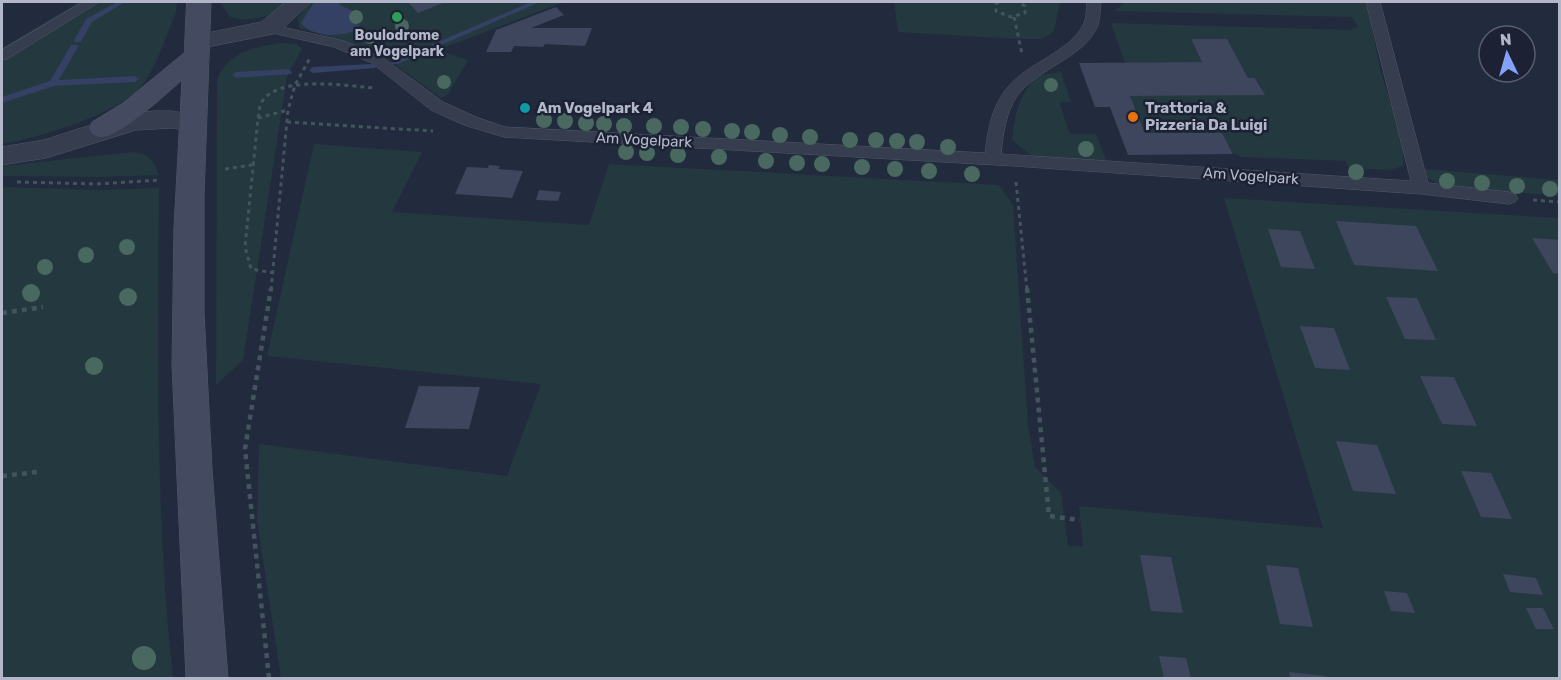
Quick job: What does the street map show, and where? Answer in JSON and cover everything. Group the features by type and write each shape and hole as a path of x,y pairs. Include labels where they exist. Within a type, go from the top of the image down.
{"main road":[{"path":"199,2 191,130 188,261 193,481 207,678"},
{"path":"102,128 132,109 196,49"}],"street":[{"path":"196,49 269,28 299,2"},
{"path":"2,156 49,147 102,128 171,118 191,130"},
{"path":"49,147 90,149 191,130"}],"lane":[{"path":"2,56 92,2"},
{"path":"992,159 995,135 1006,100 1025,78 1056,59 1090,27 1094,2"},
{"path":"1373,2 1421,188"},
{"name":"Am Vogelpark","path":"269,28 339,44 377,60 437,106 470,121 504,132 1014,160 1421,188 1509,198"}],"path":[{"path":"999,2 996,4 996,11 1005,16 1014,17 1022,15 1026,10 1018,2"},
{"path":"1014,17 1020,39"},
{"path":"269,678 244,449 274,273 288,111 295,85 321,39"},
{"path":"274,273 251,269 244,248 252,165 258,118 263,99 281,87 295,85 414,90"},
{"path":"258,118 288,111"},
{"path":"287,122 438,131"},
{"path":"1014,160 1049,516 1080,520"},
{"path":"225,169 252,165"},
{"path":"13,182 96,184 163,180"},
{"path":"2,313 43,307"},
{"path":"2,476 37,472"}],"shaded area":[{"path":"79,2 177,2 176,13 155,64 136,92 120,103 80,122 37,136 2,144 2,48"},
{"path":"220,2 289,2 269,15 254,19 238,19 230,17"},
{"path":"310,2 564,2 438,50 468,60 448,94 441,98 383,56 354,44 299,28 298,18"},
{"path":"894,2 1060,2 1054,31 1042,39 1020,39 898,32"},
{"path":"1126,2 1365,2 1380,69 1400,133 1403,166 1390,170 1349,168 1346,161 1241,157 1233,153 1222,133 1145,133 1130,96 1264,94 1256,78 1248,78 1227,39 1191,39 1202,62 1125,63 1111,23 1352,30 1351,28 1358,28 1352,17 1114,11"},
{"path":"280,43 297,44 302,49 287,77 243,360 216,385 217,81 227,64 242,53"},
{"path":"1061,72 1071,102 1059,102 1070,134 1096,134 1107,162 1032,156 1012,140 1018,106 1031,83 1037,75"},
{"path":"314,144 422,152 392,212 589,225 609,164 999,185 1013,205 1028,425 1035,467 1061,493 1068,546 1083,546 1079,506 1323,528 1224,198 1559,218 1559,678 281,678 257,521 259,444 507,476 541,384 267,356"},
{"path":"132,152 150,158 159,175 2,176 2,166"},
{"path":"1425,169 1559,180 1559,196 1444,186 1427,178"},
{"path":"2,187 103,190 159,188 160,495 173,678 2,678"}],"water":[{"path":"314,2 339,2 340,5 353,11 350,20 360,26 359,28 345,34 329,35 306,28 301,23"}],"building":[{"path":"408,2 445,2 418,13"},
{"path":"556,7 564,15 531,28 592,28 585,46 545,44 543,47 514,46 511,52 486,52 496,30"},
{"path":"1191,39 1227,39 1248,78 1255,78 1265,95 1130,96 1145,133 1222,133 1233,154 1128,155 1110,107 1095,107 1079,63 1202,62"},
{"path":"489,165 500,166 498,169 523,171 512,198 455,194 467,167 488,168"},
{"path":"539,190 561,192 558,201 536,200"},
{"path":"1336,221 1416,226 1438,271 1354,265"},
{"path":"1268,229 1300,231 1315,269 1281,267"},
{"path":"1532,238 1560,240 1560,274 1553,273"},
{"path":"1386,297 1417,298 1436,340 1405,339"},
{"path":"1300,326 1334,328 1350,370 1315,368"},
{"path":"1420,376 1454,377 1477,426 1442,424"},
{"path":"419,386 480,387 469,429 405,428"},
{"path":"1336,441 1377,445 1396,494 1353,491"},
{"path":"1461,471 1491,473 1512,519 1481,517"},
{"path":"1140,555 1171,557 1183,613 1151,611"},
{"path":"1266,565 1298,568 1313,627 1280,624"},
{"path":"1503,574 1536,578 1543,595 1510,592"},
{"path":"1384,591 1407,593 1415,613 1391,611"},
{"path":"1526,608 1543,608 1554,629 1536,629"},
{"path":"1159,656 1186,658 1191,678 1164,678"},
{"path":"1289,672 1325,676 1325,678 1290,678"}],"waterway":[{"path":"78,40 89,21 121,2"},
{"path":"395,62 536,2"},
{"path":"53,83 74,47"},
{"path":"313,70 372,66"},
{"path":"236,75 288,72"},
{"path":"53,83 135,79"},
{"path":"2,100 53,83"}],"place":[{"name":"Boulodrome am Vogelpark","path":"397,17"},
{"name":"Am Vogelpark 4","path":"525,108"},
{"name":"Trattoria & Pizzeria Da Luigi","path":"1133,117"}]}
